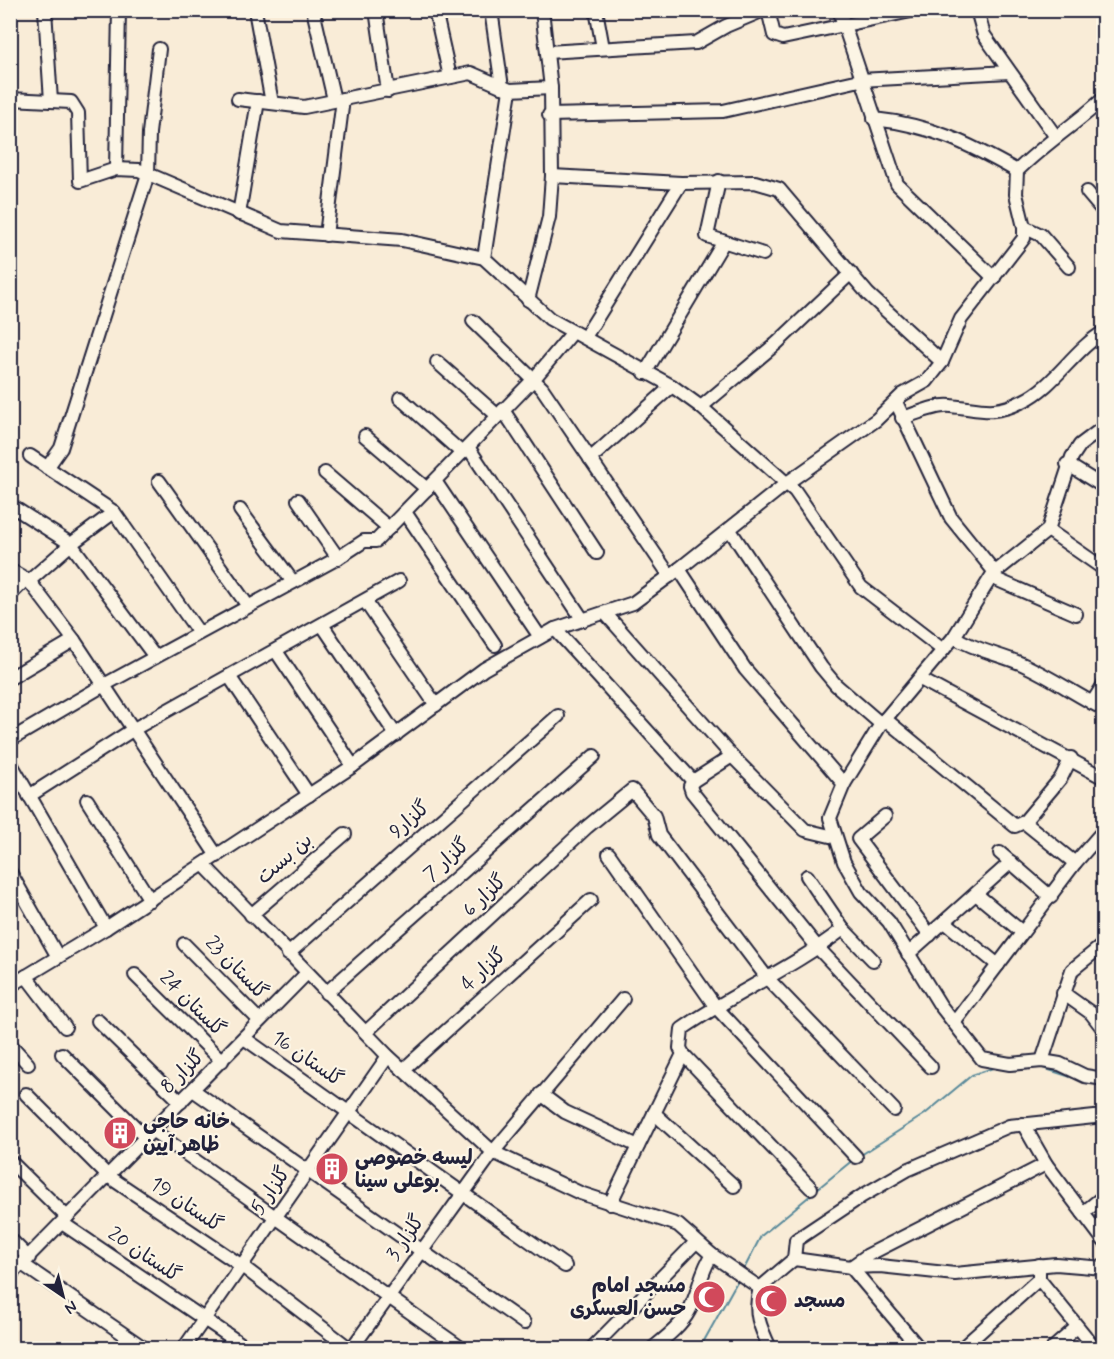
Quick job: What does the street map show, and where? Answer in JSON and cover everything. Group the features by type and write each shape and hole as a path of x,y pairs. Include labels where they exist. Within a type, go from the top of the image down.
{"street":[{"path":"45,10 51,101"},
{"path":"116,170 119,10"},
{"path":"255,10 272,103"},
{"path":"313,10 339,100 326,235"},
{"path":"376,10 388,91"},
{"path":"435,10 450,77"},
{"path":"484,258 506,88 491,10"},
{"path":"528,300 549,216 552,176 549,115 551,88 542,10"},
{"path":"596,10 603,48"},
{"path":"547,52 696,43 726,26 766,10 777,37 911,11"},
{"path":"839,10 860,80 897,184 994,278"},
{"path":"977,10 984,35 1056,137"},
{"path":"47,468 61,448 148,174 149,133 159,49"},
{"path":"549,115 723,111 860,80 1009,72"},
{"path":"238,99 304,107 471,73 506,88 551,88"},
{"path":"10,986 150,900 353,766 484,669 555,629 633,603 675,573 787,483 876,420 909,390 927,381 942,362 961,319 978,294 994,278 1024,238 1024,227 1016,194 1017,171 1039,149 1078,122 1104,98"},
{"path":"10,99 71,102 78,113 80,181 116,170 139,170 281,231 402,240 484,258 550,319 672,386 701,407 787,483 861,587 943,650"},
{"path":"239,214 258,101"},
{"path":"874,119 910,122 950,136 1017,171"},
{"path":"552,176 681,183 755,182 779,189 868,294 942,362"},
{"path":"719,181 707,236 763,254"},
{"path":"10,740 154,657 338,558 364,541 376,542 579,334 681,183"},
{"path":"1087,192 1104,212"},
{"path":"1024,227 1041,235 1069,267"},
{"path":"645,372 723,243"},
{"path":"701,407 777,343 851,273"},
{"path":"473,321 542,388 590,459 745,669 844,784"},
{"path":"902,418 948,406 983,412 1005,408 1025,400 1048,385 1090,339 1104,332"},
{"path":"437,362 501,413 597,553"},
{"path":"590,459 672,386"},
{"path":"400,398 465,450 584,620"},
{"path":"896,402 951,518 993,570 993,576"},
{"path":"1104,427 1080,445 1068,464 1048,530 993,576 954,638 883,722 844,784 830,818 834,837 844,862 861,892 889,922 928,988 982,1059 1010,1064 1042,1061 1060,1064 1085,1076 1104,1079"},
{"path":"365,436 431,485 540,637"},
{"path":"30,456 114,512 199,633"},
{"path":"1068,464 1104,487"},
{"path":"326,473 389,528"},
{"path":"159,481 248,606"},
{"path":"298,501 338,558"},
{"path":"10,505 71,544 154,657"},
{"path":"240,510 293,582"},
{"path":"10,595 71,544 114,512"},
{"path":"405,512 495,645"},
{"path":"730,530 821,667 836,685 1016,826 1024,822 1061,778 1071,759"},
{"path":"1048,530 1104,569"},
{"path":"10,570 27,580 74,640 217,856"},
{"path":"993,576 1076,614"},
{"path":"29,796 134,729 323,626 399,581"},
{"path":"365,602 435,705"},
{"path":"604,614 732,756 805,830 834,837"},
{"path":"323,626 396,735"},
{"path":"555,629 693,781"},
{"path":"954,638 976,650 1021,664 1066,685 1104,709"},
{"path":"10,678 74,640"},
{"path":"276,651 353,766"},
{"path":"229,676 309,795"},
{"path":"920,679 1104,778"},
{"path":"1092,703 1104,684"},
{"name":"گلزار9","path":"288,954 558,716"},
{"name":"گلزار 7","path":"326,993 594,756"},
{"path":"732,756 693,781 690,786 692,792 818,948 931,1067"},
{"path":"10,762 106,928"},
{"name":"گلزار 6","path":"366,1032 587,828 632,790 654,816 659,835 768,979"},
{"path":"87,800 150,900"},
{"path":"885,816 858,839 930,935"},
{"path":"1024,822 1076,862"},
{"path":"954,1023 1076,862 1104,830"},
{"name":"بن بست","path":"251,915 345,834"},
{"path":"1000,852 1051,897"},
{"path":"609,854 715,1006 856,1157"},
{"path":"909,954 1011,862"},
{"path":"204,865 388,1056 493,1152 580,1193 678,1225 712,1255 756,1285"},
{"path":"10,872 58,957"},
{"path":"807,876 843,929 873,960"},
{"path":"976,894 1022,932"},
{"name":"گلزار 4","path":"403,1070 591,900"},
{"path":"945,922 998,966"},
{"path":"811,1188 683,1054 680,1048 682,1029 715,1006 768,979 818,948 843,929"},
{"name":"گلستان 23","path":"184,944 259,1020"},
{"path":"1042,1061 1072,970 1104,944"},
{"name":"گلزار 8","path":"10,1275 307,973"},
{"name":"گلستان 24","path":"135,975 222,1061"},
{"path":"26,976 65,1027"},
{"path":"768,979 894,1110"},
{"path":"1063,993 1091,1013 1104,1030"},
{"name":"گلزار 3","path":"350,1348 493,1152 623,999"},
{"path":"98,1021 181,1102"},
{"name":"گلستان 16","path":"244,1038 565,1266"},
{"path":"10,1044 28,1064"},
{"path":"62,1054 149,1133 276,1217 462,1348"},
{"path":"610,1204 683,1054"},
{"name":"گلزار 5","path":"184,1348 388,1056"},
{"path":"193,1090 524,1323"},
{"name":"گلستان 19","path":"26,1094 108,1176 242,1266 350,1348"},
{"path":"541,1094 565,1112 638,1146"},
{"path":"654,1113 734,1186"},
{"path":"756,1285 794,1259 800,1237 907,1170 1009,1126 1104,1116"},
{"path":"1023,1124 1046,1164 1104,1241"},
{"name":"گلستان 20","path":"10,1161 64,1220 247,1348"},
{"path":"851,1267 868,1255 1046,1164"},
{"path":"1083,1213 1104,1196"},
{"path":"10,1239 26,1261 144,1348"},
{"path":"592,1348 696,1242"},
{"path":"652,1348 668,1336 688,1312 704,1266 712,1255"},
{"path":"794,1259 851,1267 880,1266 955,1274 1039,1265 1104,1268"},
{"path":"1039,1265 1039,1279 1095,1348"},
{"path":"851,1267 919,1348"},
{"path":"962,1348 1039,1279"},
{"path":"756,1285 757,1320 770,1348"},
{"path":"1053,1348 1077,1327"}],"waterway":[{"path":"861,1155 925,1114 972,1075 996,1067"},
{"path":"1040,1067 1083,1081"},
{"path":"816,1190 854,1159"},
{"path":"743,1271 761,1236 812,1194"},
{"path":"700,1348 739,1278"}],"place":[{"name":"خانه حاجی ظاهر آیین","path":"120,1133"},
{"name":"لیسه خصوصی بوعلی سینا","path":"332,1169"},
{"name":"مسجد امام حسن العسکری","path":"709,1297"},
{"name":"مسجد","path":"771,1301"}]}
